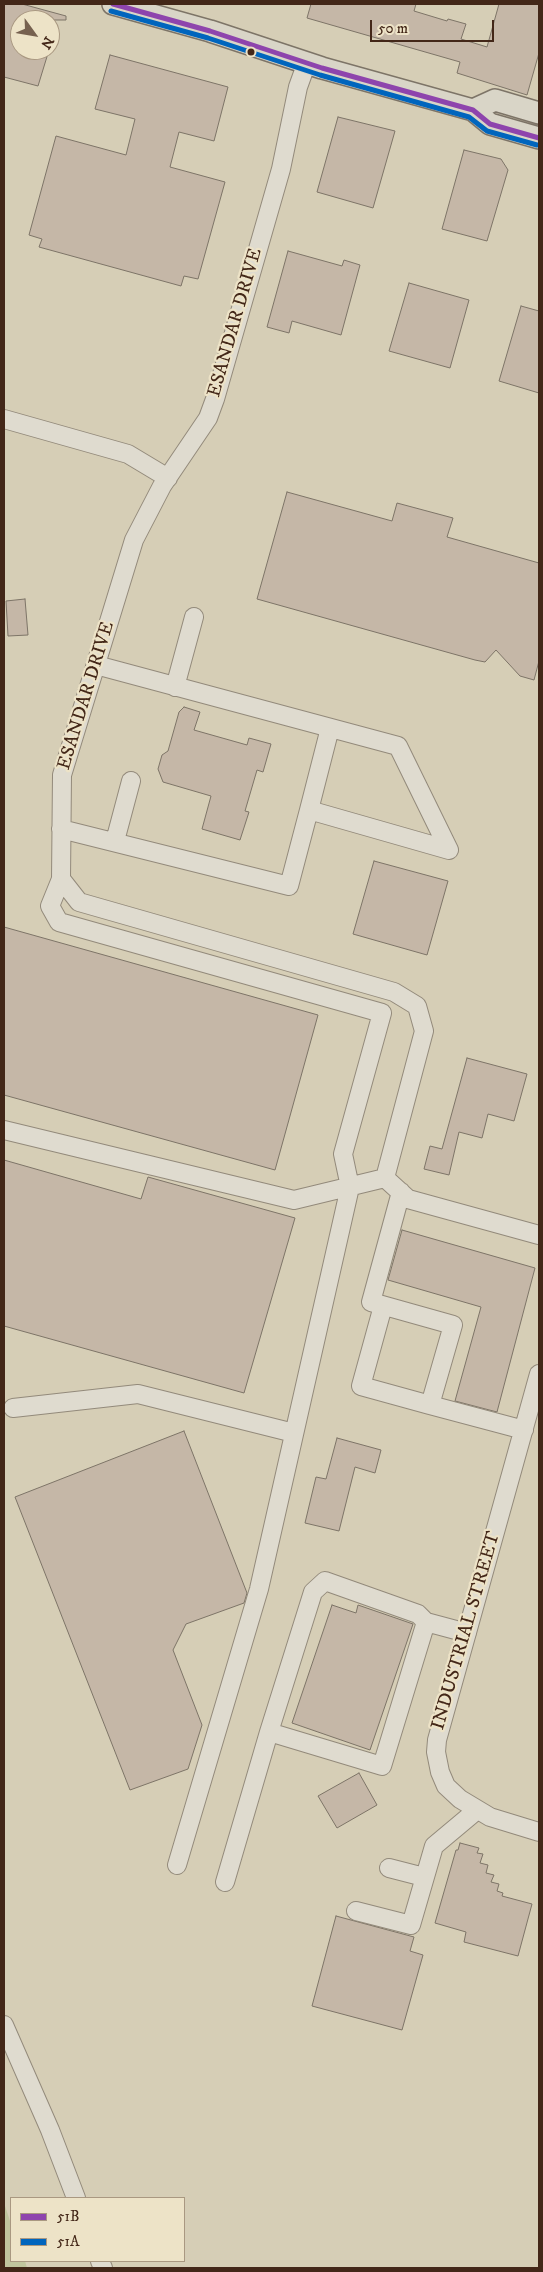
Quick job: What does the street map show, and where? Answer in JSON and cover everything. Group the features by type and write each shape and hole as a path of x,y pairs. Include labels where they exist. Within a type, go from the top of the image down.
{"main road":[{"path":"113,4 473,110 490,124 539,138"},
{"path":"473,110 495,100 539,113"}],"street":[{"name":"ESANDAR DRIVE","path":"61,879 62,775 134,540 168,478 208,418 215,399 281,169 298,88 307,62"},
{"path":"4,419 128,454 168,478"},
{"path":"175,687 194,617"},
{"path":"96,665 398,746 449,850 309,810"},
{"path":"61,829 116,841 289,886 330,728"},
{"path":"116,841 131,781"},
{"path":"177,1865 258,1589 350,1187 343,1154 382,1013 58,922 50,906 61,879 79,902 394,992 417,1006 424,1030 385,1178"},
{"path":"4,1130 294,1200 385,1178"},
{"path":"385,1178 408,1198 539,1235"},
{"path":"401,1192 371,1302 453,1325 430,1405"},
{"path":"383,1306 361,1386 524,1430"},
{"name":"INDUSTRIAL STREET","path":"539,1379 437,1740 436,1752 440,1772 446,1786 460,1799 490,1817 539,1832"},
{"path":"13,1408 138,1394 294,1433"},
{"path":"225,1882 269,1732 314,1592 326,1581 418,1614 426,1622 467,1633"},
{"path":"269,1732 382,1766 426,1622"},
{"path":"356,1911 410,1926 434,1846 477,1810"},
{"path":"389,1868 424,1878"},
{"path":"4,2024 50,2130 76,2197"}],"green space":[{"path":"4,2203 10,2221 10,2262 25,2262 27,2268 4,2268"}],"building":[{"path":"4,4 22,4 44,10 10,10 10,60 46,60 38,86 4,77"},
{"path":"311,4 416,4 414,11 447,21 448,19 466,24 461,39 487,47 499,4 539,4 539,53 527,95 457,73 460,62 307,18"},
{"path":"60,14 66,16 66,20 60,20"},
{"path":"110,55 228,87 214,141 179,132 170,167 225,182 198,279 184,276 181,286 39,247 42,239 29,235 56,136 126,155 135,119 95,109"},
{"path":"338,117 395,131 373,208 317,192"},
{"path":"464,150 501,159 508,170 487,241 442,229"},
{"path":"288,251 342,266 344,260 360,265 341,335 292,321 289,333 267,327"},
{"path":"409,283 469,300 450,368 389,351"},
{"path":"521,306 539,311 539,393 499,381"},
{"path":"287,492 392,521 397,503 453,518 447,537 539,563 539,661 534,680 520,676 496,650 485,662 475,660 257,599"},
{"path":"25,599 28,635 8,636 6,601"},
{"path":"184,707 200,712 194,730 247,745 249,738 271,744 263,772 257,770 245,811 249,812 240,840 202,829 211,796 163,782 158,769 162,755 168,751 179,712"},
{"path":"374,861 448,881 427,955 353,934"},
{"path":"4,927 318,1015 275,1170 4,1095"},
{"path":"467,1058 527,1074 514,1121 488,1114 482,1138 459,1132 449,1175 424,1169 430,1146 442,1149"},
{"path":"4,1160 141,1199 148,1177 295,1218 244,1393 4,1326"},
{"path":"402,1230 535,1268 497,1412 455,1401 481,1307 388,1280"},
{"path":"184,1431 247,1593 244,1603 186,1624 173,1650 202,1725 188,1769 130,1790 15,1497"},
{"path":"337,1438 381,1450 375,1473 355,1467 339,1531 305,1523 316,1477 326,1479"},
{"path":"332,1605 356,1613 358,1605 413,1624 370,1750 292,1723"},
{"path":"359,1773 377,1805 337,1828 318,1796"},
{"path":"460,1843 479,1848 477,1853 483,1854 480,1863 488,1865 486,1873 494,1875 491,1882 499,1884 497,1891 503,1893 502,1896 532,1904 518,1956 464,1942 466,1932 435,1923 456,1850 458,1850"},
{"path":"336,1916 414,1937 410,1951 423,1955 402,2030 312,2006"}],"transit line":[{"name":"51B","path":"113,4 210,31 322,68 473,110 490,124 539,138"},
{"name":"51A","path":"111,11 208,38 320,75 469,117 487,131 537,145"}]}
